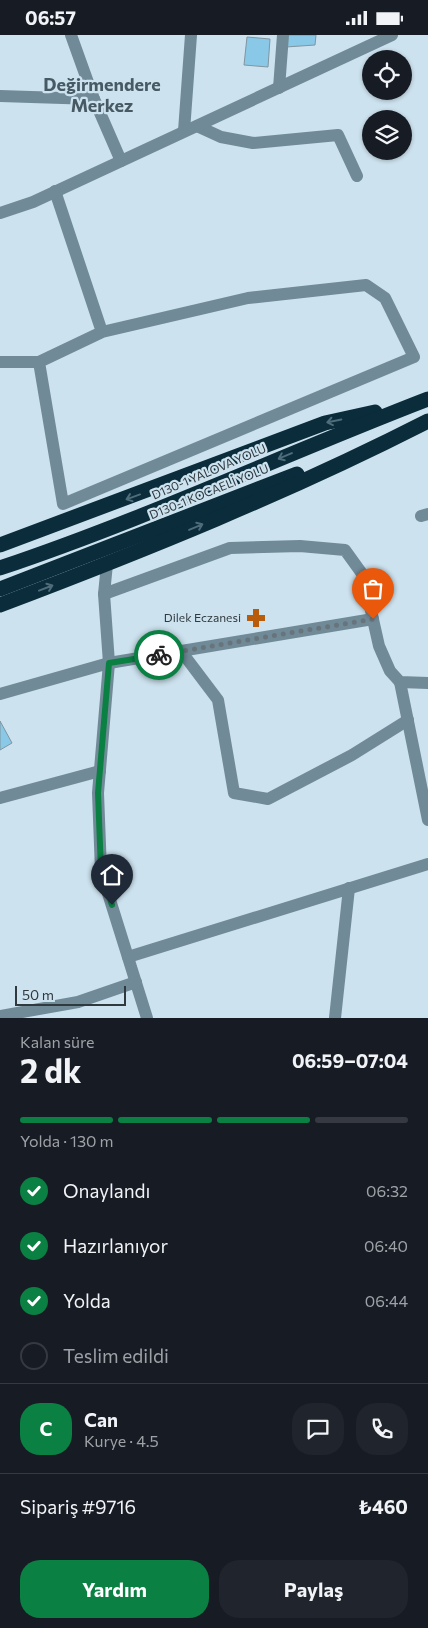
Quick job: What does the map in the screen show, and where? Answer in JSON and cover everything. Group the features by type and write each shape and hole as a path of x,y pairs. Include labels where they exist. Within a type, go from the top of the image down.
{"highway":[{"name":"D130-1 YALOVA YOLU","path":"0,568 85,540 422,401"},
{"path":"0,545 325,423 422,401"},
{"path":"0,605 107,565 342,465 428,421"},
{"name":"D130-1 KOCAELİ YOLU","path":"0,589 90,556 428,421"}],"street":[{"path":"71,35 94,99 121,161"},
{"path":"184,131 190,35"},
{"path":"279,88 283,35"},
{"path":"360,50 361,35"},
{"path":"0,213 55,191 392,35"},
{"path":"0,97 94,99"},
{"path":"197,126 221,137 253,143 338,135 357,176"},
{"path":"55,191 102,333"},
{"path":"0,362 39,362 102,333 248,298 366,285 385,298 414,357 63,504 39,362"},
{"path":"104,593 230,549 300,546 345,550 363,575 379,646 390,671 400,682 428,820"},
{"path":"107,565 104,593 109,663 98,793 101,871 147,1018"},
{"path":"0,693 109,663 373,619"},
{"path":"181,651 218,700 234,793 268,799 352,755 408,720"},
{"path":"400,682 428,683"},
{"path":"0,798 100,771"},
{"path":"128,957 428,863"},
{"path":"335,1018 349,888"},
{"path":"0,1016 78,1002 136,981"}],"building":[{"path":"287,35 316,35 315,45 286,47"},
{"path":"247,37 270,39 268,67 244,65"},
{"path":"0,721 12,743 0,750"}],"way so far":[{"path":"159,655 373,619"}],"place":[{"name":"Dilek Eczanesi","path":"256,618"}],"district":[{"name":"Değirmendere Merkez","path":"102,96"}],"route":[{"path":"112,905 101,871 98,793 109,663 159,655"}]}
